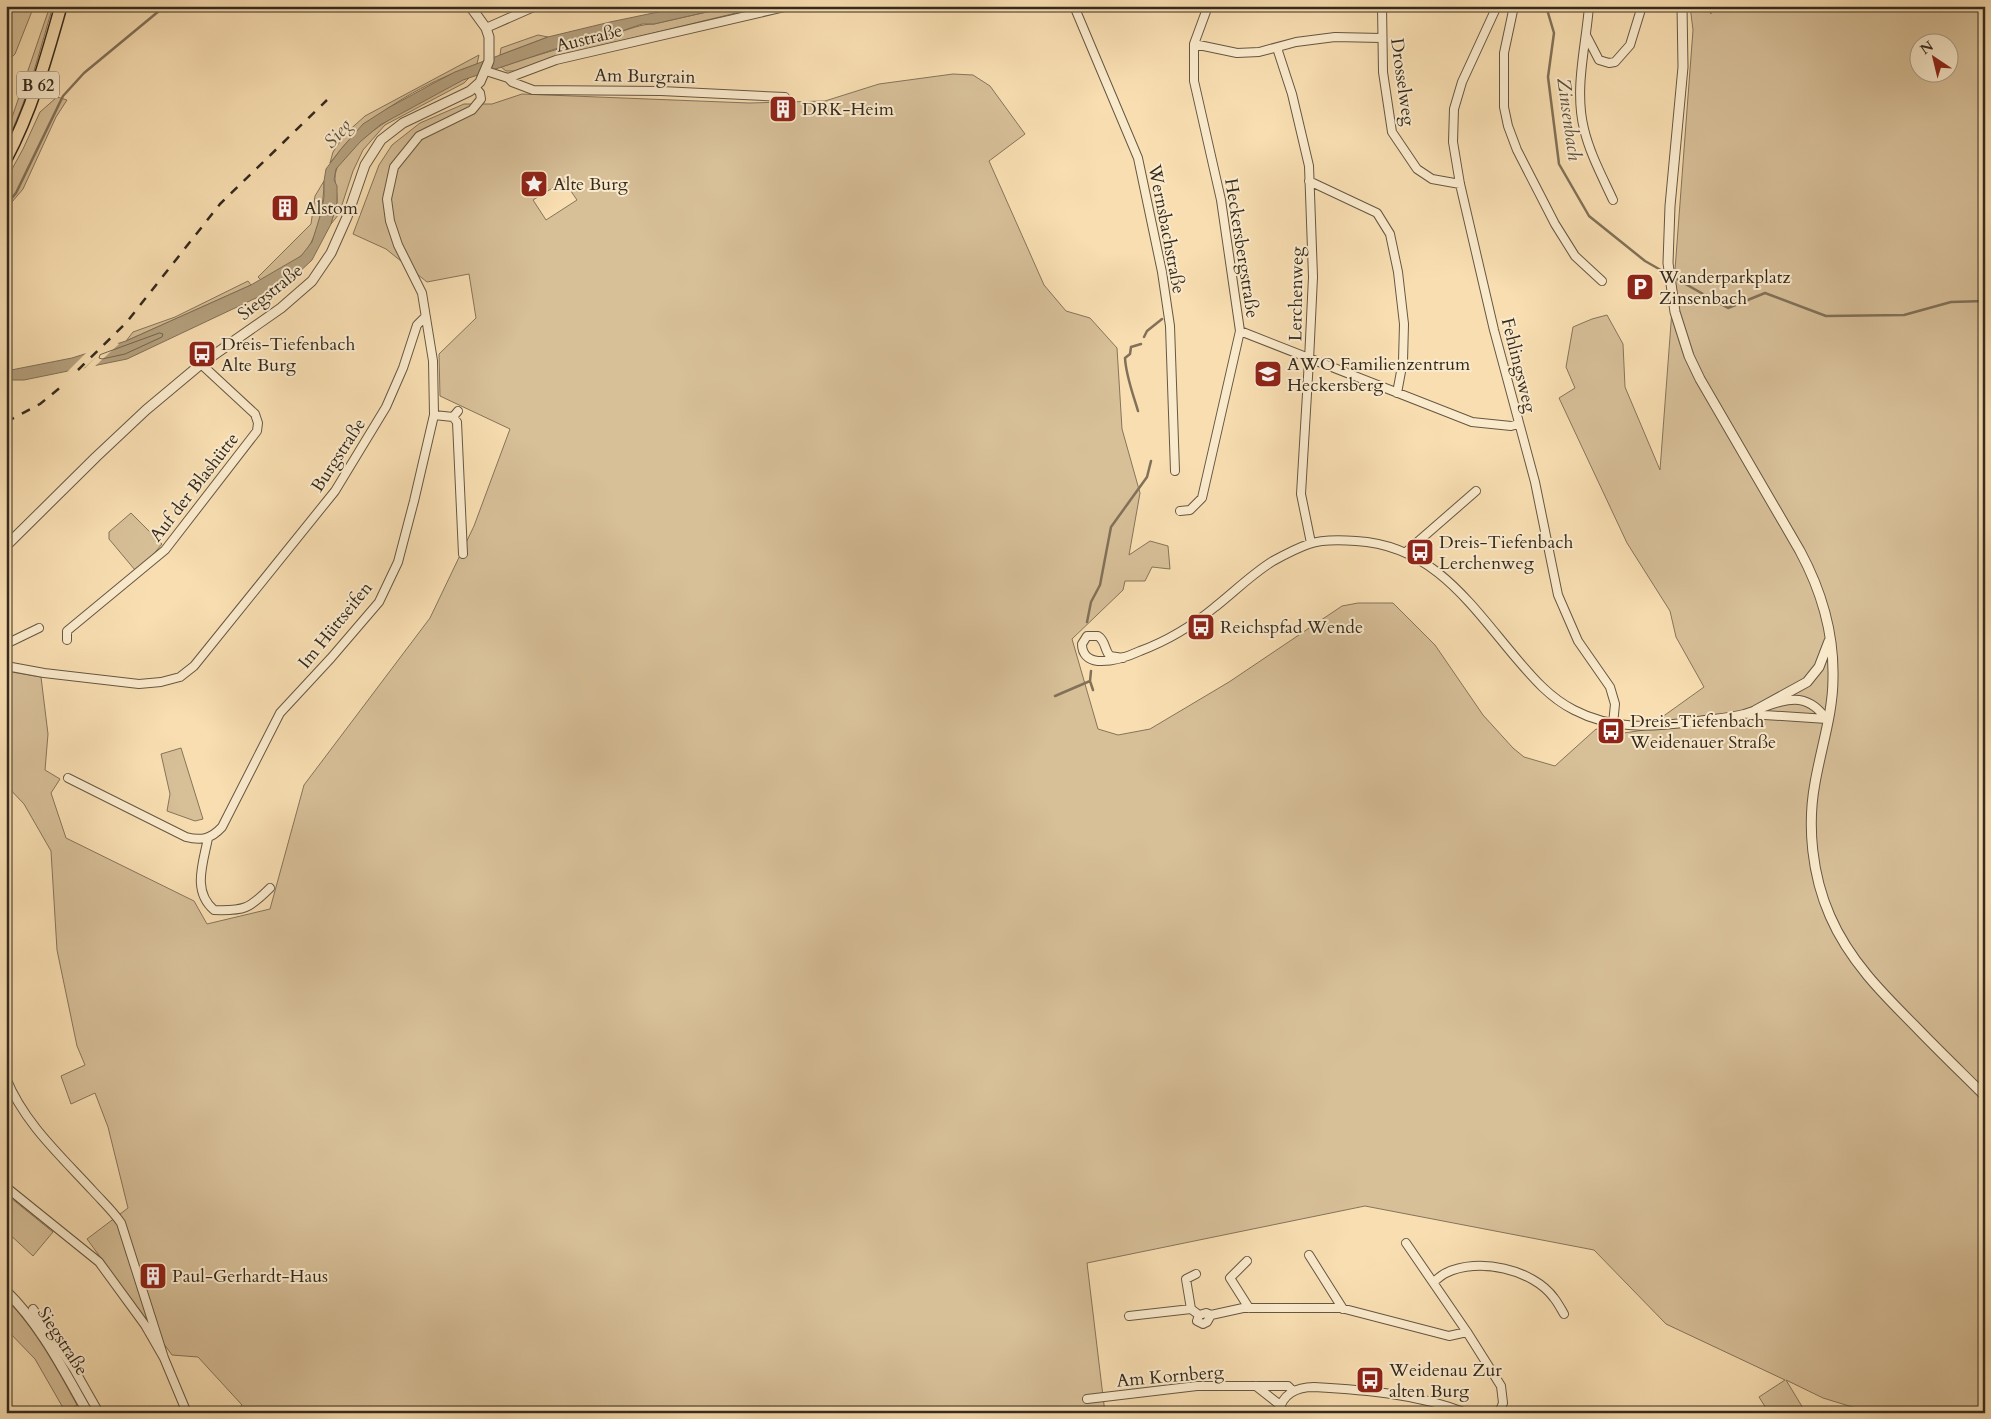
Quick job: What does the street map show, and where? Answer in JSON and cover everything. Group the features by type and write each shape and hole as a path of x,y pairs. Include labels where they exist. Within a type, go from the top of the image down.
{"main road":[{"name":"B 62","path":"6,159 24,124 38,87 61,6"}],"street":[{"path":"424,317 422,293 398,244 390,221 387,199 394,167 420,136 472,110 481,100 478,84 486,71 490,51 486,28 470,6"},
{"path":"486,28 536,6"},
{"name":"Austraße","path":"508,78 556,60 789,6"},
{"name":"Wernsbachstraße","path":"1074,6 1138,158 1162,272 1170,326 1175,471"},
{"name":"Heckersbergstraße","path":"1180,511 1190,510 1202,498 1240,331 1220,200 1194,81 1194,44 1208,6"},
{"name":"Drosselweg","path":"1382,6 1383,72 1392,132 1417,169 1432,179 1460,184"},
{"name":"Fehlingsweg","path":"1497,6 1462,82 1454,109 1453,142 1460,184 1518,424 1535,482 1558,595 1578,640 1610,687 1615,704 1612,724"},
{"path":"1514,6 1504,54 1504,107 1508,126 1517,150 1555,224 1575,256 1602,281"},
{"path":"1589,6 1581,81 1581,108 1584,128 1593,157 1613,200"},
{"path":"1586,35 1599,60 1608,63 1615,62 1630,45 1642,6"},
{"path":"1682,6 1683,67 1670,206 1668,263 1675,312 1689,356 1724,422 1814,577 1824,605 1830,638 1833,680 1815,784 1811,819 1814,863 1830,916 1856,962 1871,981 1985,1096"},
{"path":"1194,44 1237,53 1259,52 1296,42 1335,37 1381,38"},
{"name":"Lerchenweg","path":"1277,48 1292,94 1309,166 1313,276 1301,494 1310,543"},
{"path":"486,71 496,76 508,78"},
{"name":"Am Burgrain","path":"508,78 512,82 533,90 661,91 785,97"},
{"name":"Siegstraße","path":"6,546 146,410 201,364 281,308 312,281 331,253 347,217 365,166 381,140 403,123 478,84"},
{"path":"1309,180 1377,213 1390,234 1398,272 1404,324 1403,361 1396,393"},
{"name":"Im Hüttseifen","path":"208,838 216,834 222,827 280,713 379,602 398,562 434,415 433,361 424,317"},
{"name":"Burgstraße","path":"6,666 44,673 139,684 161,682 180,677 194,666 335,491 386,407 403,368 417,325 424,317"},
{"path":"1240,331 1309,360 1472,422 1512,426 1518,424"},
{"name":"Auf der Blashütte","path":"67,640 67,631 165,550 257,431 258,423 255,414 201,364"},
{"path":"453,417 458,411"},
{"path":"434,415 453,417 457,422 463,554"},
{"path":"1406,552 1476,491"},
{"path":"1123,658 1110,656 1106,651 1104,642 1098,636 1087,636 1082,644 1084,653 1090,659 1106,661 1123,658 1149,648 1180,632 1202,618 1273,562 1310,543 1348,540 1373,542 1406,552 1434,568 1458,590 1536,682 1561,704 1590,718 1612,724 1638,727 1660,726 1745,714 1827,719"},
{"path":"6,644 38,628"},
{"path":"1756,710 1807,682 1819,667 1830,638"},
{"path":"1745,714 1774,704 1799,700 1816,707 1827,719"},
{"path":"68,778 186,837 196,840 208,838 200,883 202,896 214,910 236,911 252,905 270,888"},
{"path":"6,1078 11,1091 34,1127 108,1206 121,1223 164,1358 187,1413"},
{"path":"6,1187 99,1262 145,1324 164,1358"},
{"path":"1406,1243 1467,1332 1501,1386 1503,1403 1499,1413"},
{"path":"1309,1254 1343,1309"},
{"path":"1247,1261 1230,1278 1249,1308"},
{"path":"1433,1282 1446,1273 1474,1266 1511,1269 1533,1279 1554,1297 1564,1314"},
{"path":"1191,1309 1186,1279 1196,1274"},
{"name":"Siegstraße","path":"6,1291 33,1323 54,1354 88,1413"},
{"path":"1129,1316 1191,1309 1199,1315 1206,1313 1211,1315 1249,1308 1343,1309 1449,1336 1467,1332"},
{"name":"Siegstraße","path":"33,1309 74,1369 99,1413"},
{"name":"Am Kornberg","path":"1087,1399 1197,1386 1288,1386 1293,1391 1301,1387 1354,1390 1447,1405 1466,1413"},
{"path":"1256,1386 1280,1409 1293,1391"}],"shaded area":[{"path":"6,6 34,6 15,54 6,63"},
{"path":"50,6 53,6 32,76 21,110 6,143 6,135"},
{"path":"733,6 765,6 554,57 514,71 506,71 501,67 640,26"},
{"path":"1690,6 1707,6 1711,14 1710,6 1985,6 1985,1413 1872,1413 1823,1398 1786,1380 1806,1413 1769,1413 1759,1397 1785,1380 1666,1324 1594,1250 1365,1206 1087,1263 1105,1413 236,1413 242,1405 198,1357 172,1355 87,1239 128,1208 108,1127 95,1093 71,1104 61,1076 85,1065 77,1046 57,950 51,851 24,804 6,785 6,671 41,677 48,734 45,770 60,779 51,793 66,838 194,901 207,924 270,909 304,785 430,618 474,526 510,429 440,396 439,354 476,318 469,274 427,282 386,249 353,234 379,165 392,145 420,123 464,104 492,104 522,94 749,103 825,101 879,84 953,74 973,75 990,86 1025,134 989,161 1044,285 1066,311 1090,318 1117,348 1122,429 1140,493 1129,555 1150,541 1168,546 1170,569 1152,567 1145,581 1125,581 1123,590 1072,639 1098,729 1118,735 1150,729 1229,682 1342,606 1358,603 1393,603 1435,645 1483,715 1513,748 1524,757 1555,766 1596,729 1617,734 1644,730 1704,687 1676,637 1670,611 1627,543 1559,398 1575,388 1566,367 1573,327 1607,315 1623,344 1625,387 1660,470 1693,30","holes":["564,181 577,200 546,220 533,200"]},
{"path":"538,35 548,37 500,55 501,48"},
{"path":"479,55 477,64 428,85 382,112 352,137 330,163 333,152 345,134 365,116"},
{"path":"470,77 464,83 385,125 363,150 353,171 339,214 331,224 337,202 336,171 343,158 356,144 416,103"},
{"path":"57,97 67,100 56,117 23,189 6,209 6,180 40,112"},
{"path":"324,181 319,220 308,248 293,262 261,280 258,277 311,224 315,196"},
{"path":"248,281 251,285 126,341 133,332 175,317"},
{"path":"131,513 162,544 151,557 135,570 109,539 109,532"},
{"path":"181,748 203,819 195,821 167,811 170,794 161,754"},
{"path":"6,1194 53,1232 33,1256 6,1231"},
{"path":"6,1299 36,1336 77,1405 66,1413 35,1359 6,1329"}],"water":[{"path":"687,6 733,6 654,24 642,24 616,33 564,46 463,80 380,125 360,142 336,169 334,180 337,186 337,202 331,224 312,260 296,275 273,290 127,359 24,380 6,380 6,371 72,358 126,341 251,285 301,256 312,242 322,210 326,169 363,124 388,108 455,72 548,37"}],"pier":[{"path":"116,342 119,344 93,368 83,370 97,356 82,370 67,372 89,350"}],"waterway":[{"path":"6,205 16,193 63,96 84,73 165,6"},
{"name":"Zinsenbach","path":"1546,6 1554,33 1548,77 1559,164 1589,216 1645,261 1666,273"},
{"name":"Zinsenbach","path":"1673,277 1728,308 1765,293 1826,316 1904,315 1951,302 1985,301"},
{"path":"1144,337 1147,331 1162,319"},
{"path":"1138,411 1128,378 1125,358 1130,354 1131,347 1141,344"},
{"path":"1087,622 1091,602 1100,585 1111,527 1147,477 1151,461"},
{"path":"1091,671 1090,681 1093,690"},
{"path":"1055,696 1090,681"}],"railway":[{"path":"78,370 126,323 220,204 327,100"},
{"path":"6,422 40,404 62,386"}],"place":[{"name":"DRK-Heim","path":"783,109"},
{"name":"Alte Burg","path":"534,184"},
{"name":"Alstom","path":"285,208"},
{"name":"Wanderparkplatz Zinsenbach","path":"1640,287"},
{"name":"Dreis-Tiefenbach Alte Burg","path":"202,354"},
{"name":"AWO Familienzentrum Heckersberg","path":"1268,374"},
{"name":"Dreis-Tiefenbach Lerchenweg","path":"1420,552"},
{"name":"Reichspfad Wende","path":"1201,627"},
{"name":"Dreis-Tiefenbach Weidenauer Straße","path":"1611,731"},
{"name":"Paul-Gerhardt-Haus","path":"153,1276"},
{"name":"Weidenau Zur alten Burg","path":"1370,1380"}],"water label":[{"name":"Sieg","path":"337,133"}]}
